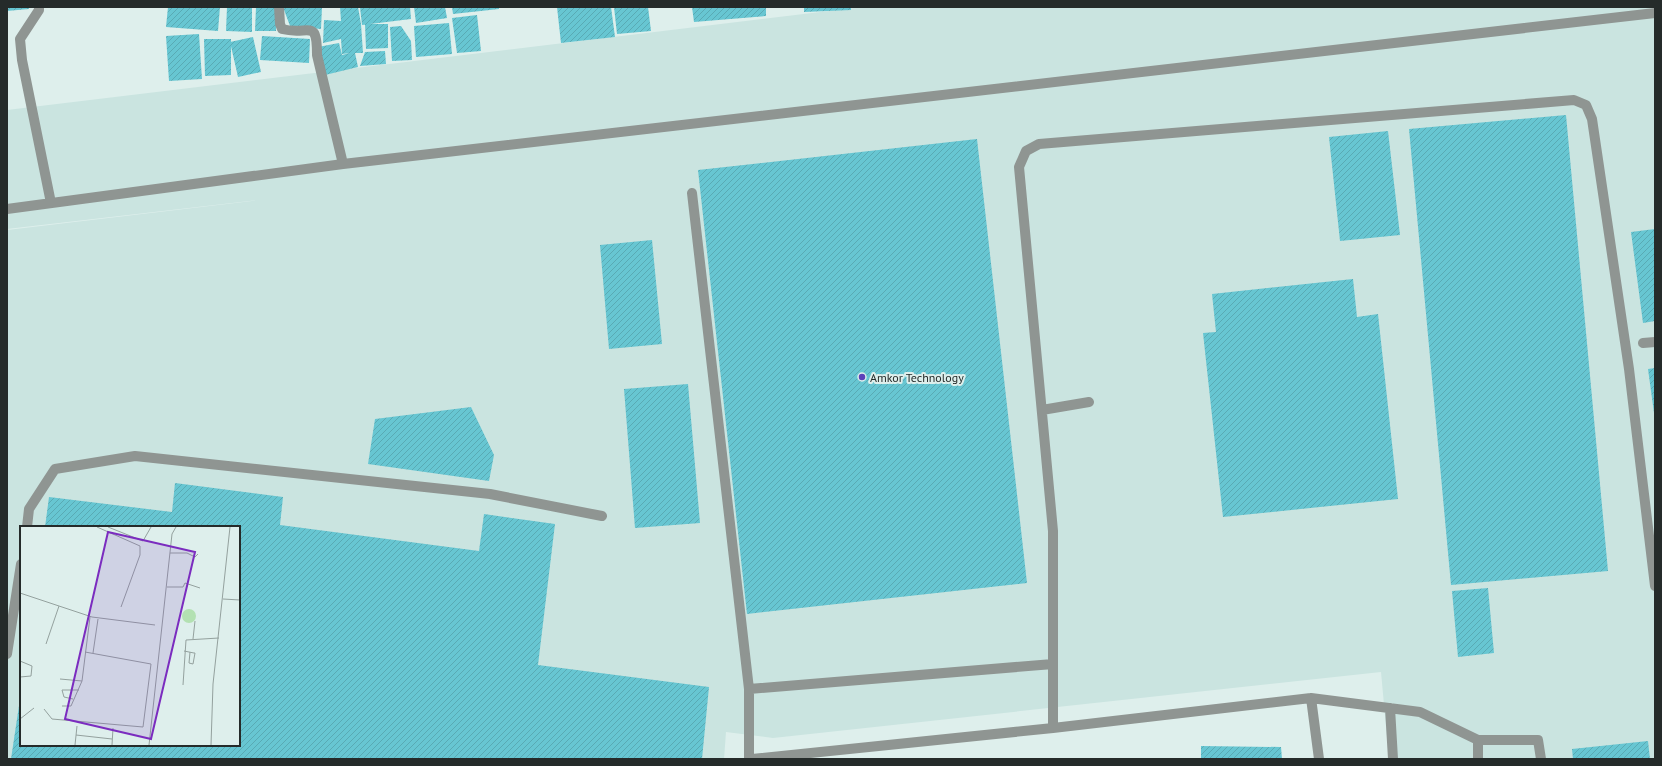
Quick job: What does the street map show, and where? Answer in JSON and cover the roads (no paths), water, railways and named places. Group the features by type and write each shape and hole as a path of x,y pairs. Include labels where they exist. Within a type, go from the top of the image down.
{"street":[{"path":"39,7 39,10 20,38 22,60 51,203"},
{"path":"280,7 280,24 282,29 311,30 316,33 318,38 317,55 343,164"},
{"path":"7,208 343,164 1655,13"},
{"path":"1053,728 1053,531 1019,166 1026,151 1039,144 1574,100 1586,105 1592,119 1629,369 1655,586"},
{"path":"692,193 749,689 749,759"},
{"path":"1643,343 1655,342"},
{"path":"1042,410 1089,402"},
{"path":"27,526 29,509 55,468 134,456 490,494 602,516"},
{"path":"7,654 20,570"},
{"path":"749,689 1054,664"},
{"path":"1311,698 1318,759"},
{"path":"752,759 1053,728 1311,698 1420,712 1478,740 1538,740 1542,759"},
{"path":"1390,708 1393,759"},
{"path":"1478,740 1478,759"}],"place":[{"name":"Amkor Technology","path":"862,377"}]}
